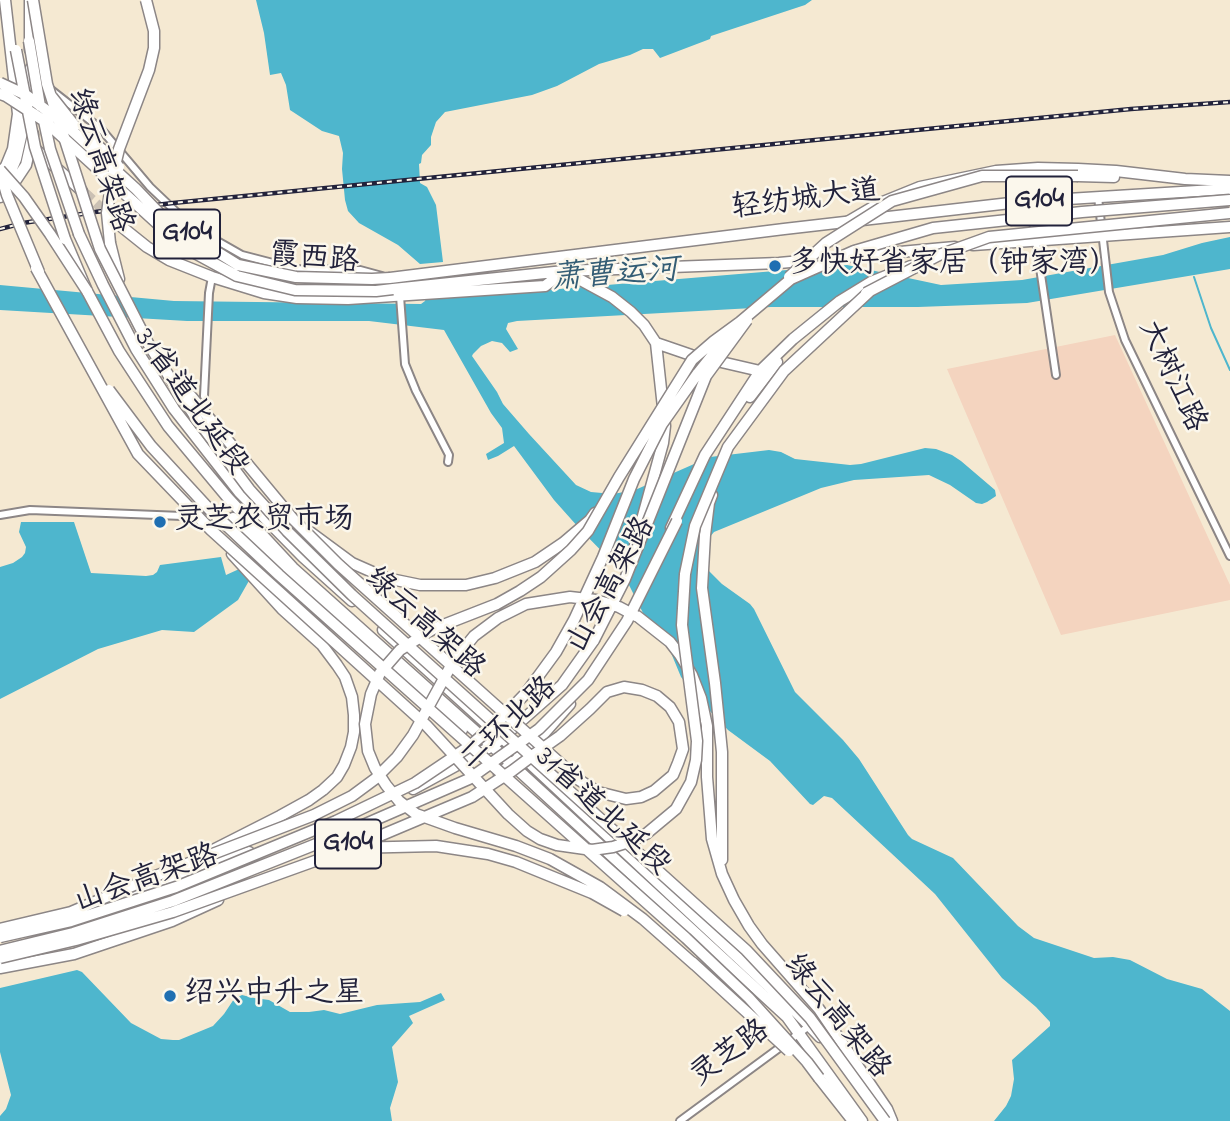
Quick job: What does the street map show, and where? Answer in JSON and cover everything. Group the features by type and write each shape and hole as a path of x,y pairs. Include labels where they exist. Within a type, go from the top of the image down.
{"main road":[{"path":"5,0 18,114 13,149 6,166 0,171 30,206 87,291"},
{"name":"31省道北延段","path":"11,0 16,50 32,135 65,239 87,291 119,351 168,426 228,498 293,568 447,705 786,1017 862,1121"},
{"path":"24,0 39,72 52,97 73,125 111,157 136,189"},
{"path":"32,0 37,94 50,149 79,234 136,349 174,409 221,471 303,557 784,1000 847,1066 889,1121"},
{"path":"0,183 10,173 16,159 31,93 32,0"},
{"name":"绿云高架路","path":"32,0 47,84 100,249 149,345 211,438 249,489 352,595 746,950 810,1018 889,1121"},
{"path":"146,0 154,31 154,48 149,70 119,149 112,178 107,213 110,243 116,274 152,350 196,422 221,471"},
{"name":"霞西路","path":"0,83 26,95 66,125 159,213 238,265 296,277 390,278"},
{"path":"0,197 26,165 44,84"},
{"name":"霞西路","path":"0,94 46,122 182,246 237,276 295,290 376,291 398,296"},
{"path":"30,145 85,193"},
{"path":"849,221 878,204 920,187 996,171 1078,169 1230,182"},
{"name":"绿云高架路","path":"0,171 36,268 94,370 151,446 209,510 279,575 686,938 749,998 807,1062 853,1121"},
{"name":"G104","path":"0,928 70,913 342,820 401,795 502,738 562,685 594,640 625,579 706,376 757,307 826,243 892,201 982,176 1078,176 1230,182"},
{"name":"轻纺城大道","path":"390,278 1030,201 1230,189"},
{"path":"293,519 352,563 386,578 420,585 466,585 495,579 535,562 590,520 692,360 791,279 854,251 933,228 1230,200"},
{"path":"211,530 426,724 501,807 527,831 557,845 592,850 613,847 646,834 663,821 676,809 691,782 697,741 682,625 685,575 695,526 728,447 784,372 870,286 939,255 989,237 1230,213"},
{"path":"122,226 147,247 169,260 264,293 297,298 398,296 418,290 453,287 545,286 564,271 612,297 631,312 654,340 691,355 760,371"},
{"name":"G104","path":"564,271 779,263 983,244 1230,227"},
{"name":"G104","path":"760,371 793,339 840,301 949,248"},
{"path":"36,268 138,454 282,609 321,645 345,677 352,697 354,733 351,747 337,777 309,800 281,816 181,866"},
{"name":"山会高架路","path":"0,951 73,933 173,901 272,863 469,779 539,729 588,680 628,621 712,451 735,416 776,363 870,286"},
{"name":"山会高架路","path":"0,937 71,921 189,882 336,821 415,783 478,739 502,719 526,693 555,652 574,620 634,480 662,424 698,373 740,322"},
{"path":"625,579 663,443 665,425 654,340"},
{"path":"0,958 76,940 173,912 351,848 472,797 512,771 536,753 544,747 552,741 560,736 607,692 624,687 657,696 670,707 679,722 683,749 673,775 654,791 641,797 626,799 598,793 579,780 549,753 539,744 509,717 499,708 338,564 293,519 149,345"},
{"name":"二环北路","path":"0,968 74,954 172,921 278,873 468,797 512,765 593,678 629,620 705,456 760,371"},
{"path":"722,874 722,752 702,588 709,503 728,447"},
{"path":"619,477 588,531 541,577 497,604 433,629 400,650 380,673 371,694 365,724 368,751 386,786 416,814 550,859 600,887 643,919 819,1078"},
{"path":"233,518 462,730"},
{"path":"0,928 71,912 314,815 352,796 375,779 397,757 413,735 453,662 474,636 498,618 526,604 570,597 596,600 637,616 670,642 692,675 701,698 707,726 707,777 712,839 722,874 749,926 819,1009 887,1109 889,1121"},
{"path":"447,705 462,730 462,747 454,767"},
{"path":"351,848 436,846 488,854 516,862 592,893 637,918 695,965"}],"street":[{"path":"32,0 44,84 101,129 150,187 191,226 242,255 296,269 360,270 390,278"},
{"name":"大树江路","path":"1098,197 1109,292 1125,340 1230,556"},
{"path":"1030,201 1056,375"},
{"path":"204,396 212,277"},
{"path":"398,296 405,364 449,455 448,462"},
{"path":"0,514 30,510 233,518"},
{"name":"灵芝路","path":"680,1121 809,1026"}],"shaded area":[{"path":"1115,335 1230,585 1230,600 1061,635 947,369"}],"water":[{"path":"256,0 812,0 805,5 711,36 710,39 660,58 653,49 643,49 599,64 557,86 532,95 445,112 436,122 431,145 422,155 419,164 420,183 427,187 436,205 443,262 420,264 398,245 359,223 348,211 339,136 322,131 290,110 281,73 270,75"},
{"path":"1230,237 1230,269 1027,303 918,307 771,307 517,321 508,323 506,329 518,349 510,352 502,343 492,341 481,346 472,356 503,404 529,434 576,485 591,492 613,494 635,490 710,457 769,450 795,459 850,465 925,448 952,455 995,490 996,496 982,504 976,503 950,485 929,475 854,480 821,488 714,532 709,538 707,569 754,609 795,692 859,759 912,839 953,858 1018,926 1034,938 1094,958 1130,960 1167,979 1202,989 1230,1011 1230,1121 994,1121 1011,1096 1014,1079 1012,1060 1050,1026 1050,1022 1002,978 935,894 832,798 824,796 813,805 810,804 770,761 728,730 708,709 681,677 669,648 648,623 623,573 554,500 514,446 488,460 486,454 504,443 502,428 444,330 369,321 187,321 0,310 0,285 174,301 421,304 426,298 847,265 941,285 1022,280 1163,255"},
{"path":"21,522 74,522 91,573 146,576 157,572 160,565 221,557 226,575 248,565 254,572 238,600 194,632 162,630 98,649 0,699 0,567 13,563 25,553 26,547 19,532"},
{"path":"77,970 131,1023 161,1039 173,1040 213,1026 234,999 242,995 269,1000 290,1012 324,1010 340,1014 377,1005 420,1002 441,993 445,1000 409,1016 413,1023 392,1047 398,1082 390,1108 392,1121 0,1121 11,1095 0,1052 0,988"}],"waterway":[{"path":"1194,277 1211,328 1230,370"}],"tunnel":[{"path":"85,193 122,227"}],"railway":[{"path":"0,229 95,212 173,203 1131,109 1230,102"}],"place":[{"name":"多快好省家居（钟家湾）","path":"775,266"},
{"name":"灵芝农贸市场","path":"160,522"},
{"name":"绍兴中升之星","path":"170,996"}],"water label":[{"name":"萧曹运河","path":"615,277"}]}
